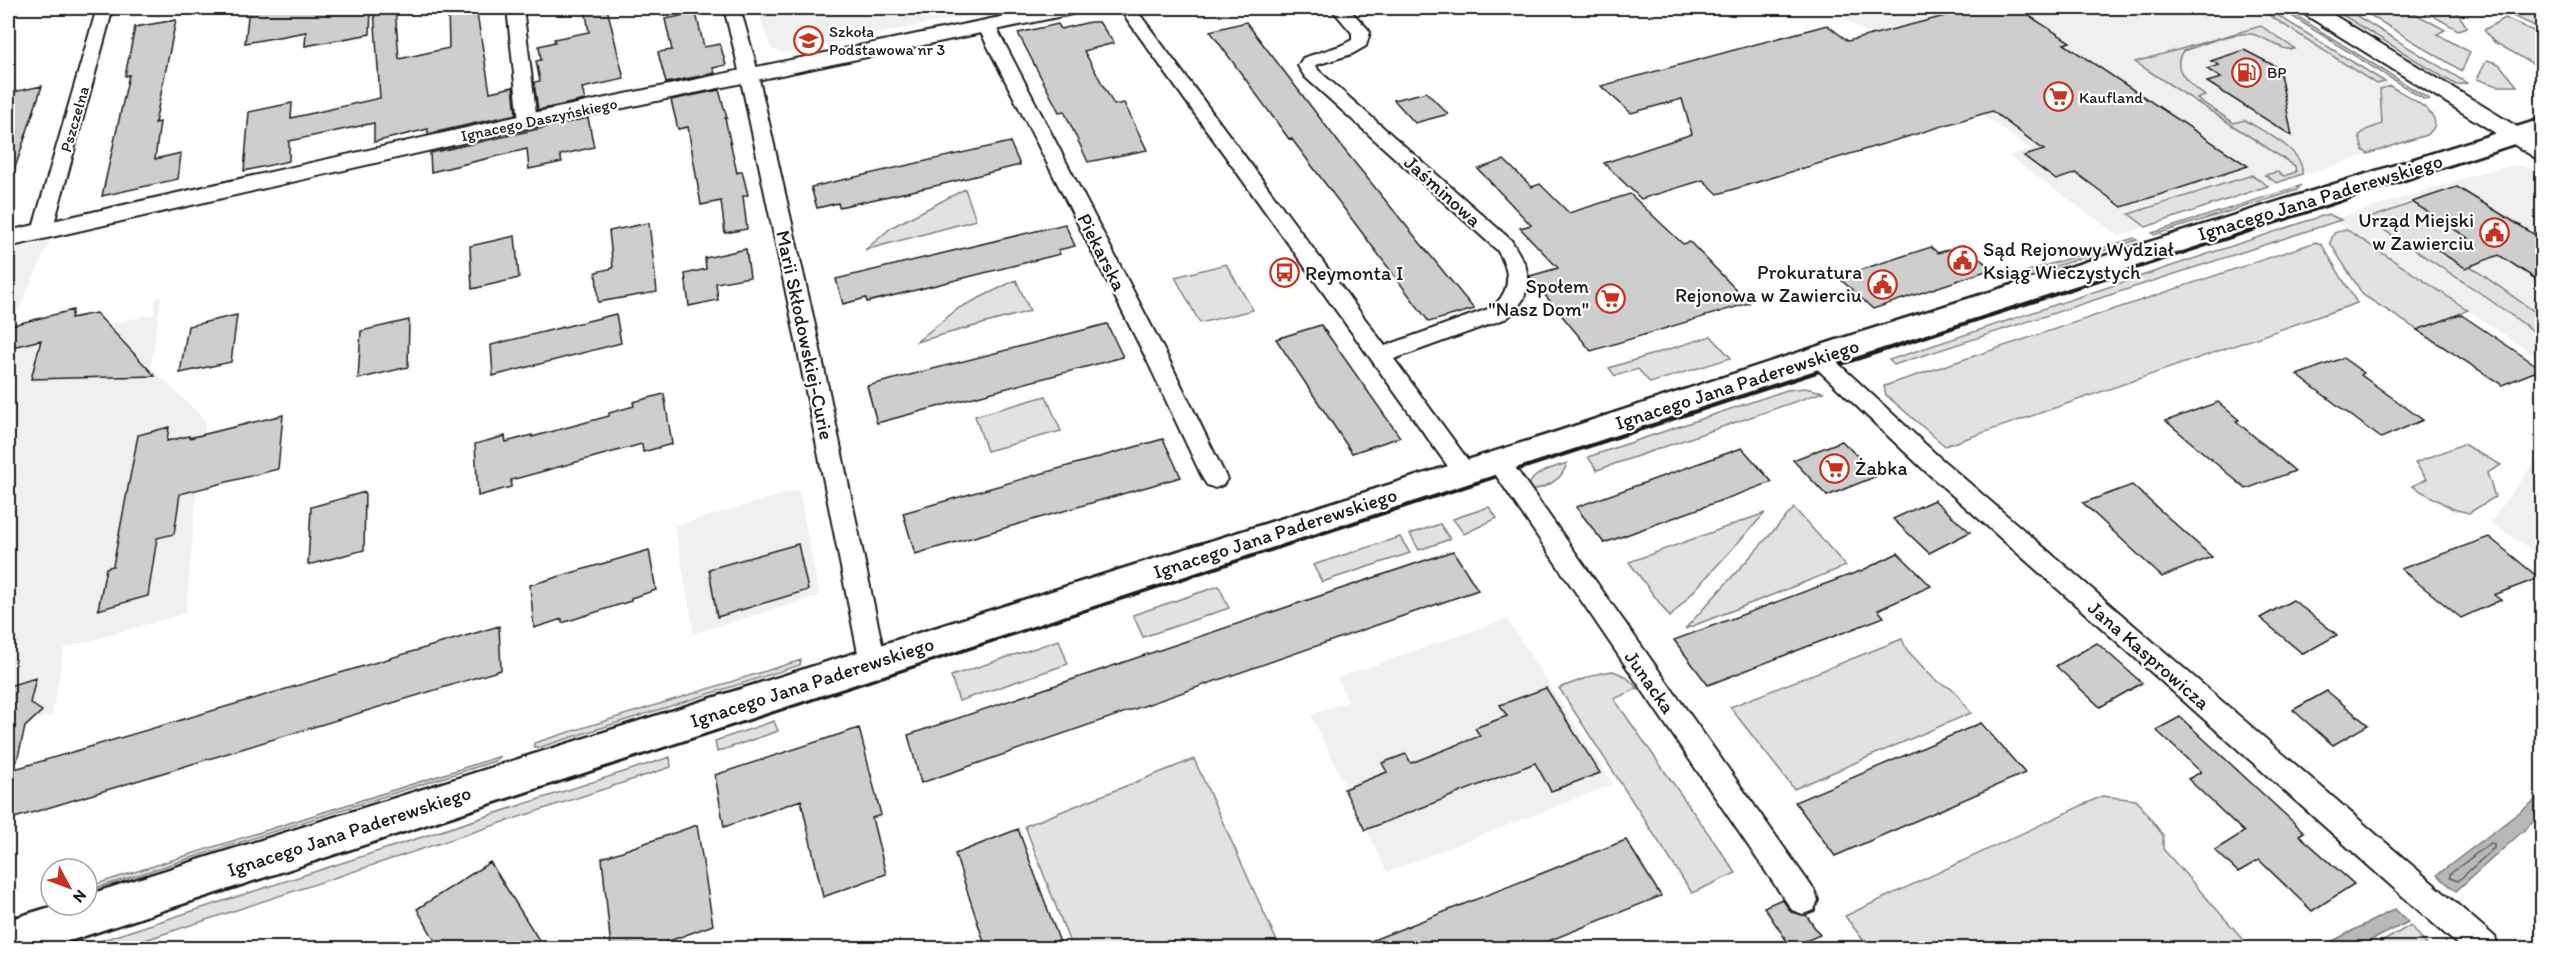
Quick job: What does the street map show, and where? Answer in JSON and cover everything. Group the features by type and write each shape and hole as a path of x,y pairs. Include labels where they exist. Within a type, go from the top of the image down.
{"main road":[{"name":"Ignacego Jana Paderewskiego","path":"8,941 1465,473 1818,357 2542,127"}],"street":[{"name":"Pszczelna","path":"42,231 105,8"},
{"path":"515,8 528,121"},
{"name":"Marii Skłodowskiej-Curie","path":"732,8 802,316 873,663"},
{"name":"Ignacego Daszyńskiego","path":"8,239 528,121 1072,8"},
{"path":"1127,8 1465,473"},
{"name":"Jaśminowa","path":"1339,8 1361,32 1360,42 1346,51 1309,62 1307,66 1311,73 1504,245 1513,258 1519,281 1517,296 1499,313 1381,357"},
{"path":"2308,8 2542,153"},
{"name":"Piekarska","path":"987,27 1156,356 1215,479"},
{"name":"Jana Kasprowicza","path":"1818,357 1931,463 2475,941"},
{"name":"Junacka","path":"1499,462 1803,900"}],"shaded area":[{"name":"Szkoła Podstawowa nr 3","path":"757,8 1004,8 785,53 771,49"},
{"path":"1830,8 2268,8 2429,111 2435,118 2435,125 2426,135 2119,236 2009,156 2031,149"},
{"path":"2258,8 2266,8 2385,82 2376,84"},
{"path":"2279,8 2284,8 2429,99 2425,100"},
{"path":"2331,8 2344,8 2467,83 2456,85"},
{"path":"2358,8 2405,8 2445,30 2437,34 2470,52 2462,71"},
{"path":"2419,8 2454,8 2467,27 2458,30"},
{"path":"2524,8 2542,8 2542,29 2510,15"},
{"path":"2505,18 2542,35 2542,69 2494,42 2484,30"},
{"path":"2261,26 2295,49 2284,48 2251,34 2234,35 2183,51 2179,58 2179,65 2184,77 2205,96 2197,99 2234,123 2245,120 2281,142 2297,157 2302,174 2277,183 2265,175 2277,172 2284,176 2296,172 2295,166 2135,62"},
{"path":"2487,60 2499,64 2517,86 2497,86 2477,79"},
{"path":"2390,86 2424,107 2435,121 2433,128 2426,135 2368,154 2363,150 2359,136 2366,130 2382,124 2380,89"},
{"path":"2515,165 2542,171 2542,360 2333,220 2484,172"},
{"path":"2252,175 2268,186 2146,227 2129,214"},
{"path":"2300,186 2297,190 2279,196 2154,235 2152,233"},
{"path":"965,189 976,220 865,250 892,227"},
{"path":"2415,202 2471,238 2470,266 2542,317 2542,337 2473,288 2367,219"},
{"path":"2328,214 2341,220 1894,365 1889,360"},
{"path":"2346,229 2468,310 2419,331 2363,295 2330,243 2334,233"},
{"path":"2134,238 2137,240 2025,276 2022,273"},
{"path":"50,241 8,333 8,250"},
{"path":"2316,242 2322,245 2357,303 1945,446 1886,395 1884,386"},
{"path":"1226,264 1253,310 1200,323 1175,277"},
{"path":"1016,280 1030,311 916,342 959,308"},
{"path":"161,297 151,368 206,421 195,507 186,613 64,648 52,716 8,727 8,348 154,314 156,299"},
{"path":"1711,336 1731,358 1650,383 1638,369 1615,376 1609,368"},
{"path":"1805,388 1823,392 1597,470 1588,457 1787,390"},
{"path":"1046,396 1061,431 987,451 975,416"},
{"path":"2463,444 2501,465 2487,473 2495,497 2469,513 2453,509 2412,486 2427,479 2415,463"},
{"path":"2542,452 2542,557 2490,522"},
{"path":"1567,463 1557,479 1546,486 1528,492 1536,476 1548,469"},
{"path":"799,490 819,596 694,633 675,526"},
{"path":"1489,507 1497,518 1464,534 1453,519"},
{"path":"1794,508 1846,566 1685,629"},
{"path":"1765,513 1670,617 1629,562"},
{"path":"1440,524 1450,539 1419,550 1410,534"},
{"path":"1400,537 1410,553 1322,582 1313,565"},
{"path":"1219,586 1229,608 1143,637 1133,615"},
{"path":"1507,619 1613,784 1387,872 1311,715 1348,702 1337,678"},
{"path":"1902,639 1907,650 1935,680 1954,690 1971,713 1794,789 1730,707"},
{"path":"1059,640 1068,664 959,701 951,676"},
{"path":"801,660 800,665 541,747 534,747 534,743"},
{"path":"1613,671 1625,676 1638,688 1614,699 1736,873 1692,893 1559,688 1600,673"},
{"path":"774,721 778,731 717,752 715,741"},
{"path":"501,756 495,761 99,887 99,883"},
{"path":"670,757 671,767 121,948 78,948"},
{"path":"1194,759 1280,948 1072,948 1025,826"},
{"path":"2102,796 2136,800 2163,835 2163,849 2251,948 1869,948 1845,916"},
{"path":"2411,925 2429,948 2371,948"}],"water":[{"path":"2542,795 2542,814 2456,891 2437,875"},
{"path":"2395,909 2408,922 2356,948 2319,948"}],"building":[{"path":"249,8 371,8 370,34 305,46 306,32 245,43"},
{"path":"395,8 399,59 449,48 448,8 476,8 490,92 513,87 516,114 428,134 428,129 374,142 374,123 289,141 289,161 244,171 249,112 292,103 291,118 380,98 374,10"},
{"path":"585,8 607,8 624,79 582,88 585,100 538,110 534,82 540,81 536,61 541,60 539,46 555,42 554,39 589,32"},
{"path":"1976,8 2017,8 2070,42 2064,44 2248,166 2122,207 2076,173 2056,180 2024,156 2044,150 1992,111 1718,194 1703,180 1641,199 1604,163 1692,134 1682,99 1631,113 1601,86 1827,25 1848,41"},
{"path":"696,13 704,47 720,44 726,65 713,68 715,73 666,83 658,52 672,50 665,19"},
{"path":"176,20 155,123 160,122 155,159 181,153 178,179 102,196 129,75 125,76 135,27"},
{"path":"1099,22 1114,43 1084,51 1114,105 1124,103 1147,150 1088,162 1064,111 1059,112 1018,33 1058,24 1061,29"},
{"path":"1246,22 1346,152 1474,309 1429,322 1291,138 1289,139 1210,31"},
{"path":"2244,50 2279,68 2292,136 2207,82 2221,78 2207,69 2219,65 2211,61"},
{"path":"42,86 12,177 8,176 8,93"},
{"path":"719,90 727,118 725,118 737,173 742,171 748,195 743,196 747,229 725,233 721,201 701,205 688,127 678,129 671,100"},
{"path":"1426,92 1448,114 1415,123 1394,100"},
{"path":"588,118 594,147 560,155 562,162 529,169 527,149 431,172 430,153"},
{"path":"1010,142 1020,165 939,185 839,207 838,203 817,208 811,187"},
{"path":"1504,160 1532,187 1540,184 1569,213 1630,194 1683,244 1690,242 1749,303 1591,351 1530,276 1558,268 1520,228 1531,225 1478,169"},
{"name":"Urząd Miejski w Zawierciu","path":"2457,187 2542,239 2542,283 2499,255 2465,268 2437,250 2468,238 2412,202"},
{"path":"649,223 657,292 598,302 596,272 613,268 609,231"},
{"path":"1065,224 1075,246 1058,250 1060,254 867,302 866,298 843,304 836,279"},
{"path":"515,236 519,278 472,289 470,246"},
{"path":"1963,245 1992,269 1873,309 1838,277 1931,247 1938,253"},
{"path":"746,249 750,277 716,283 718,300 689,306 685,274 706,269 705,258"},
{"path":"73,310 71,318 96,313 155,376 31,379 41,340 8,348 8,326"},
{"path":"616,314 621,343 493,376 491,345"},
{"path":"2460,314 2542,369 2502,385 2417,330"},
{"path":"237,315 231,362 180,373 188,326"},
{"path":"409,320 408,367 358,379 361,331"},
{"path":"1107,324 1123,357 877,423 867,386"},
{"path":"1321,325 1400,437 1352,453 1276,339"},
{"path":"2343,358 2364,373 2361,375 2423,420 2381,438 2297,375"},
{"path":"664,394 672,444 643,452 642,444 511,480 511,487 478,496 475,444 505,436 506,442 532,435 532,437 609,416 609,413 634,406 633,402"},
{"path":"2218,402 2239,420 2236,421 2295,471 2246,489 2166,421"},
{"path":"283,415 278,469 180,494 174,534 157,538 148,596 98,610 106,568 113,566 138,435 169,427 167,441 189,436 189,438"},
{"path":"1163,439 1181,477 915,554 903,513"},
{"name":"Żabka","path":"1842,441 1877,476 1827,496 1793,460"},
{"path":"1742,448 1772,482 1604,543 1576,507"},
{"path":"2132,485 2212,557 2162,577 2083,503"},
{"path":"365,492 364,550 308,565 311,507"},
{"path":"1934,500 1970,532 1929,553 1893,519"},
{"path":"2489,537 2539,578 2494,595 2501,600 2461,618 2401,569"},
{"path":"798,544 808,590 717,617 709,569"},
{"path":"649,550 656,590 631,598 631,601 562,623 562,619 534,628 530,585"},
{"path":"1453,551 1478,590 921,783 908,735"},
{"path":"1898,553 1931,586 1878,610 1884,617 1708,685 1674,640 1863,570"},
{"path":"2293,600 2337,635 2303,654 2260,618"},
{"path":"499,626 501,670 8,820 8,771"},
{"path":"2097,643 2142,683 2100,707 2056,666"},
{"path":"36,678 30,703 42,711 25,727 17,761 8,760 8,686"},
{"path":"1546,688 1600,773 1551,791 1535,763 1365,830 1344,789 1387,772 1382,763 1406,754 1411,763 1480,736 1475,728 1507,716 1500,705"},
{"path":"2327,691 2368,725 2333,745 2293,710"},
{"path":"2180,717 2304,832 2299,835 2354,884 2312,911 2259,860 2238,872 2215,850 2244,832 2188,779 2201,772 2156,730"},
{"path":"1981,723 2025,773 1835,856 1795,802"},
{"path":"859,728 881,815 872,818 886,874 823,897 801,800 724,827 715,775"},
{"path":"697,825 713,925 650,948 611,948 602,858"},
{"path":"1018,829 1062,948 986,948 955,854"},
{"path":"1626,840 1661,896 1531,948 1353,948"},
{"path":"490,862 544,948 439,948 417,909"},
{"path":"1782,899 1791,912 1806,915 1820,935 1791,947 1764,907"}],"place":[{"name":"Szkoła Podstawowa nr 3","path":"808,40"},
{"name":"BP","path":"2246,72"},
{"name":"Kaufland","path":"2058,97"},
{"name":"Urząd Miejski w Zawierciu","path":"2495,232"},
{"name":"Sąd Rejonowy Wydział Ksiąg Wieczystych","path":"1962,260"},
{"name":"Reymonta I","path":"1284,273"},
{"name":"Prokuratura Rejonowa w Zawierciu","path":"1883,284"},
{"name":"Społem \"Nasz Dom\"","path":"1610,298"},
{"name":"Żabka","path":"1834,468"}]}
